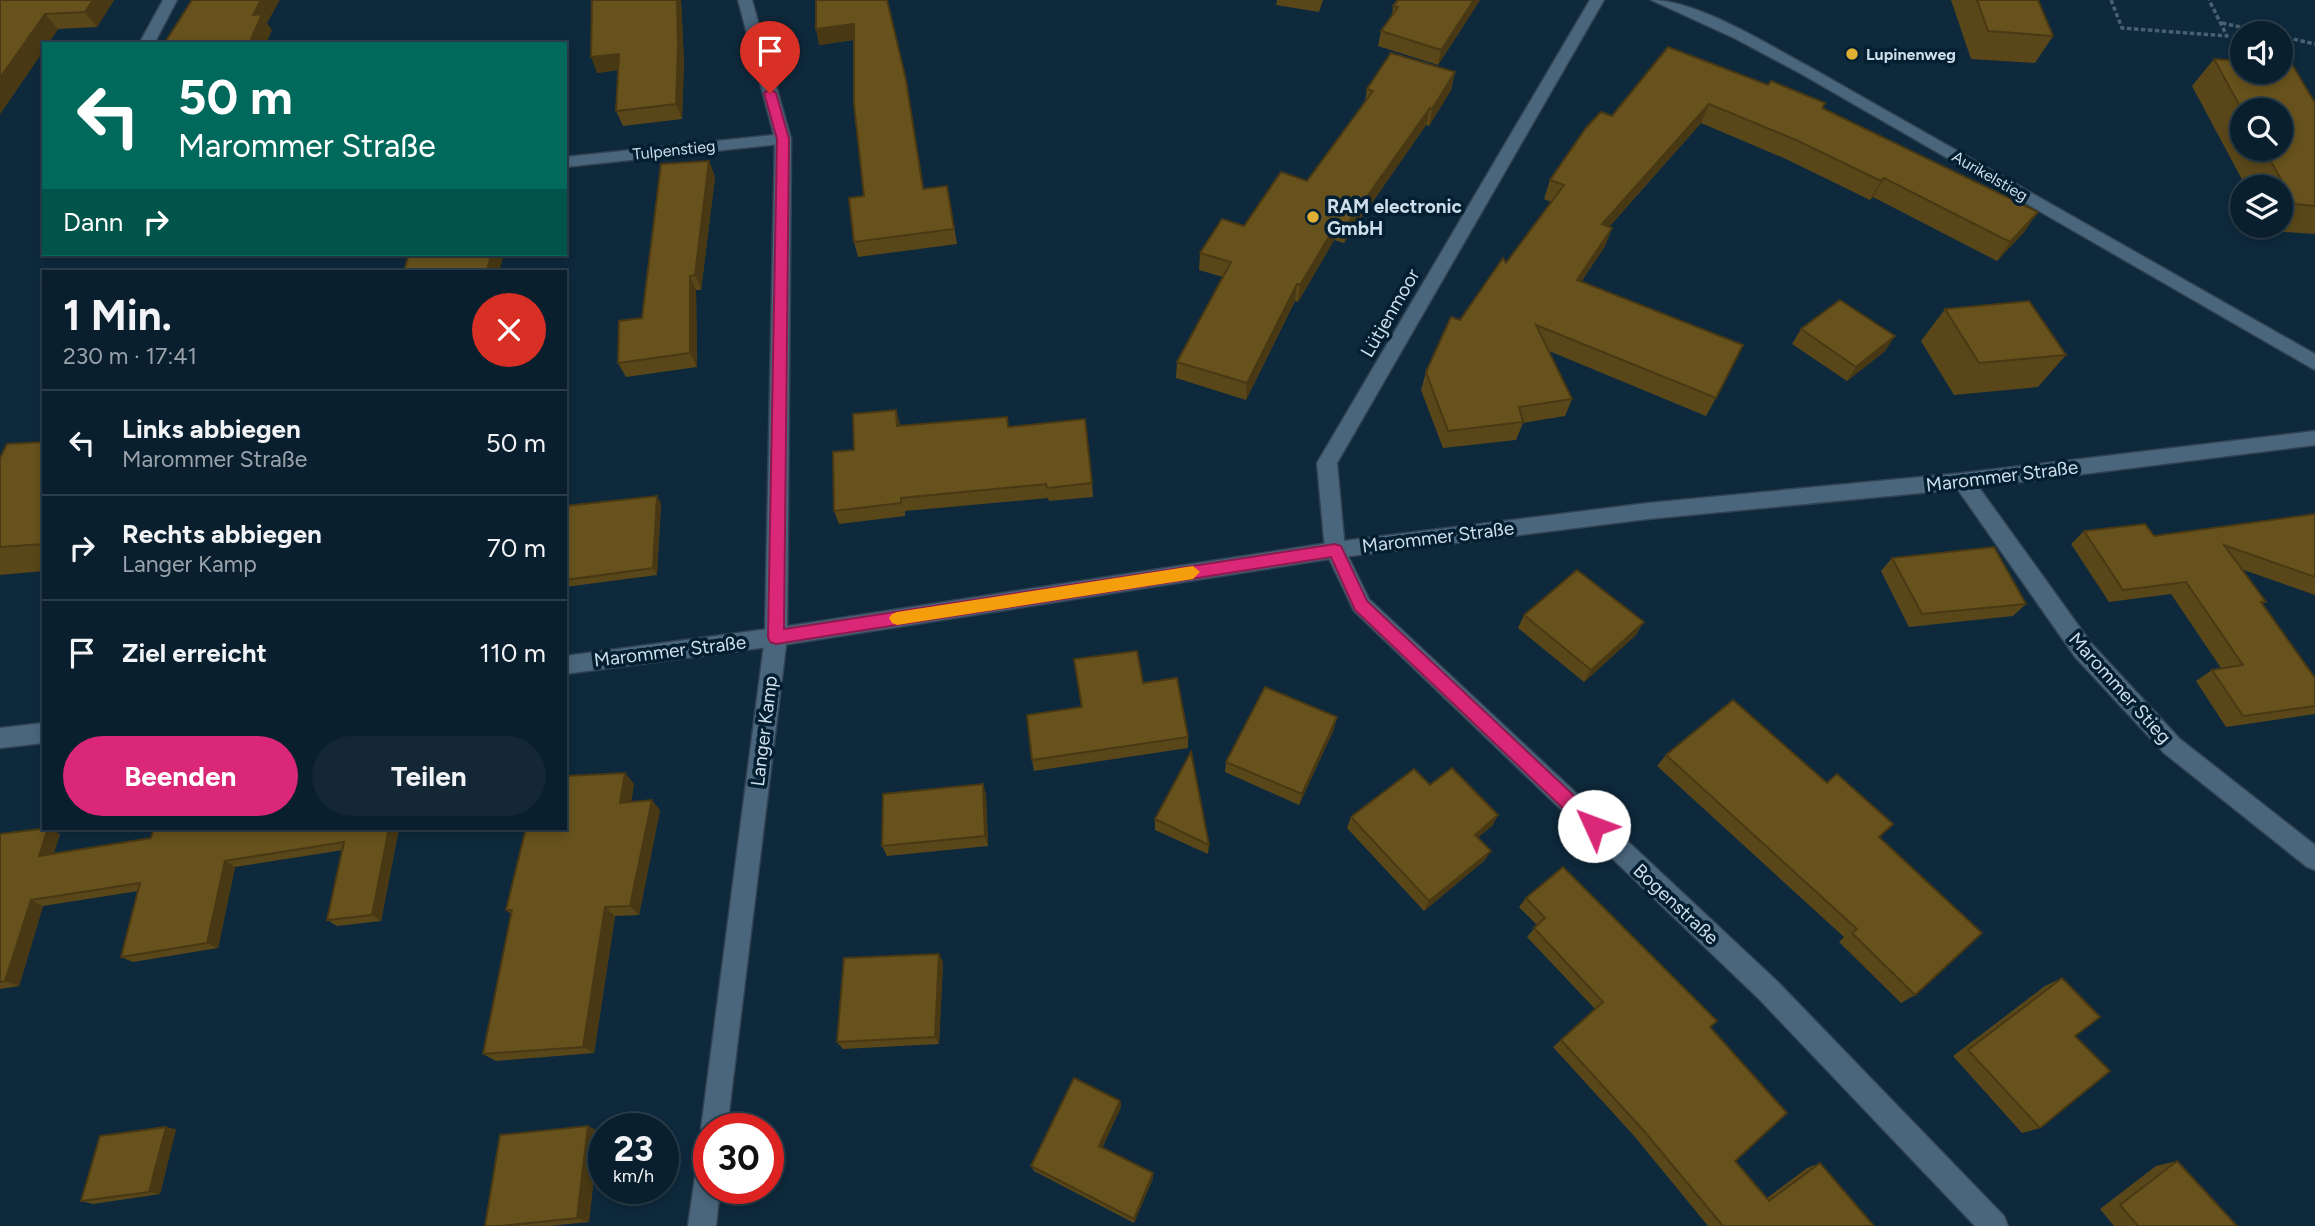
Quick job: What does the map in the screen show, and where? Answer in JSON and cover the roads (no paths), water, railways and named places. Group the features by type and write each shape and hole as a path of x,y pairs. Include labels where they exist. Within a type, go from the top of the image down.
{"street":[{"path":"147,42 170,0"},
{"name":"Langer Kamp","path":"716,1113 776,637 783,139 745,0"},
{"name":"Lütjenmoor","path":"1335,550 1327,463 1597,0"},
{"name":"Aurikelstieg","path":"1658,0 1739,35 1803,69 2315,363"},
{"name":"Tulpenstieg","path":"567,162 783,139"},
{"name":"Marommer Straße","path":"567,665 776,637 1335,550 1648,511 1963,481 2315,438"},
{"name":"Marommer Stieg","path":"1963,481 2083,650 2172,746 2315,859"},
{"name":"Bogenstraße","path":"1335,550 1361,606 1769,991 1994,1226"},
{"path":"0,738 42,733"},
{"path":"702,1226 705,1204"}],"place":[{"name":"Lupinenweg","path":"1852,54"},
{"name":"RAM electronic GmbH","path":"1313,217"}]}
